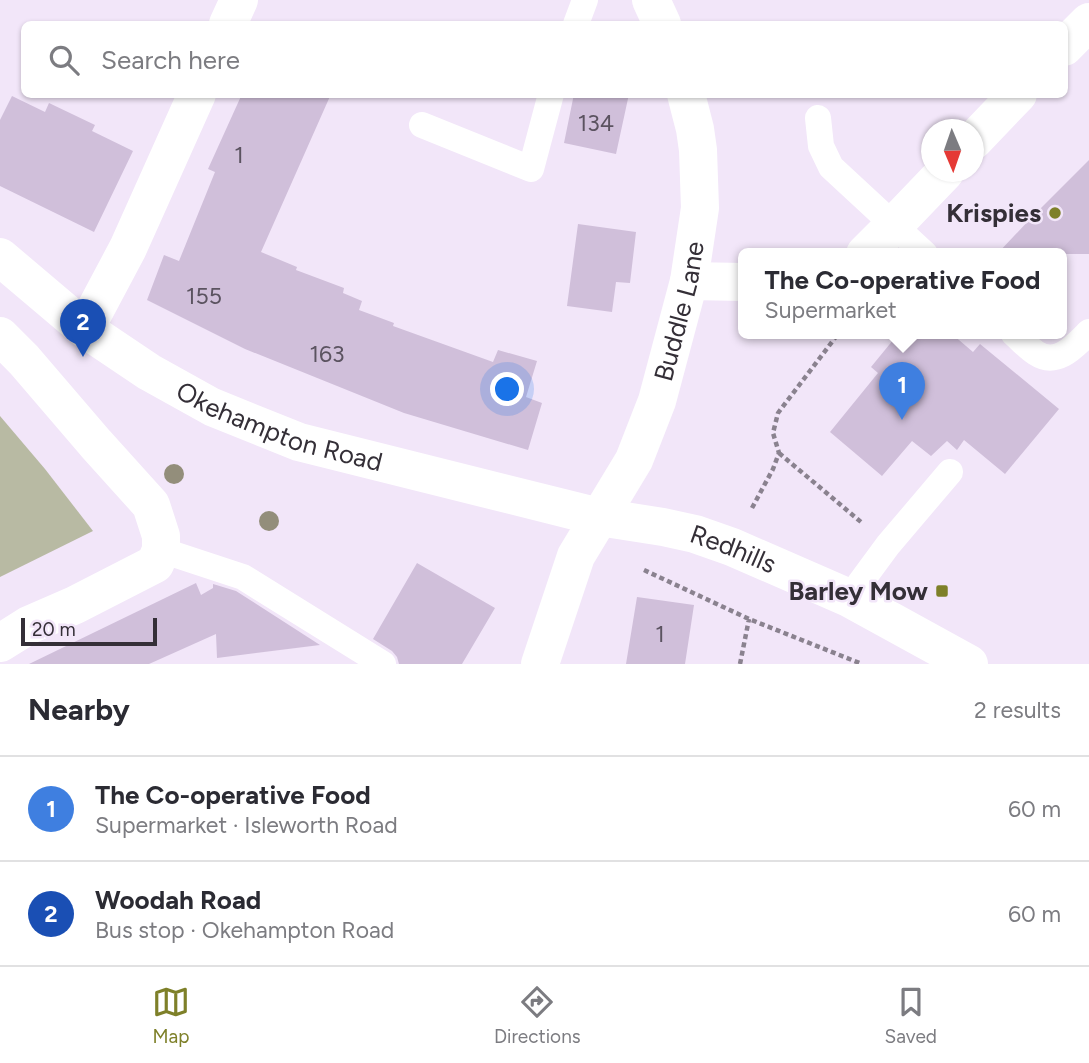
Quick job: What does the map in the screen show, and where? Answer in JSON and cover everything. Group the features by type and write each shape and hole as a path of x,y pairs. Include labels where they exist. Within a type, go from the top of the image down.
{"street":[{"path":"229,21 239,0"},
{"path":"651,0 661,21"},
{"path":"1068,44 1089,22"},
{"path":"85,329 128,248 195,98"},
{"name":"Buddle Lane","path":"540,664 576,556 634,460 657,401 689,281 700,208 698,150 687,98"},
{"path":"984,130 1014,98"},
{"path":"871,248 936,182"},
{"name":"Okehampton Road","path":"0,257 85,329 149,372 212,407 299,442 599,517"},
{"path":"689,281 738,282"},
{"path":"0,336 151,505 161,536 161,550 155,564 29,625 0,643"},
{"name":"Redhills","path":"599,517 674,529 732,547 849,597 969,664"}],"lane":[{"path":"577,21 586,0"},
{"path":"422,125 531,169 550,98"},
{"path":"818,118 821,146 831,167 918,248"},
{"path":"1020,339 1037,354 1055,358 1066,353 1089,332"},
{"path":"849,597 888,545 950,472"},
{"path":"161,550 243,577 383,664"}],"path":[{"path":"834,339 778,413 772,433 779,453 888,545"},
{"path":"732,547 779,453"},
{"path":"643,569 749,619 862,664"},
{"path":"740,664 749,619"}],"green space":[{"path":"0,416 93,531 0,577"}],"building":[{"path":"12,96 45,112 49,103 95,125 92,131 133,151 94,232 0,186 0,120"},
{"path":"240,98 329,98 261,252 297,267 296,270 344,288 343,293 362,301 359,310 394,323 393,326 493,362 498,350 537,361 526,397 542,403 528,450 404,413 245,349 147,300 164,255 179,261 215,172 208,169"},
{"path":"573,98 628,98 616,154 564,143"},
{"path":"1089,160 1089,254 1067,254 1067,248 1003,248"},
{"path":"578,224 636,232 630,283 616,282 612,312 567,306"},
{"path":"894,339 958,339 973,352 980,344 1059,409 1005,474 964,440 957,450 947,441 931,456 912,441 882,476 830,432 878,373 871,367"},
{"path":"417,563 495,608 462,664 399,664 392,651 373,639"},
{"path":"196,583 201,595 213,588 213,584 236,591 320,645 217,658 216,634 149,664 29,664"},
{"path":"637,597 694,605 685,664 626,664"}],"place":[{"name":"Krispies","path":"1055,213"},
{"name":"Woodah Road","path":"83,357"},
{"name":"The Co-operative Food","path":"902,420"},
{"name":"Barley Mow","path":"942,591"}]}
